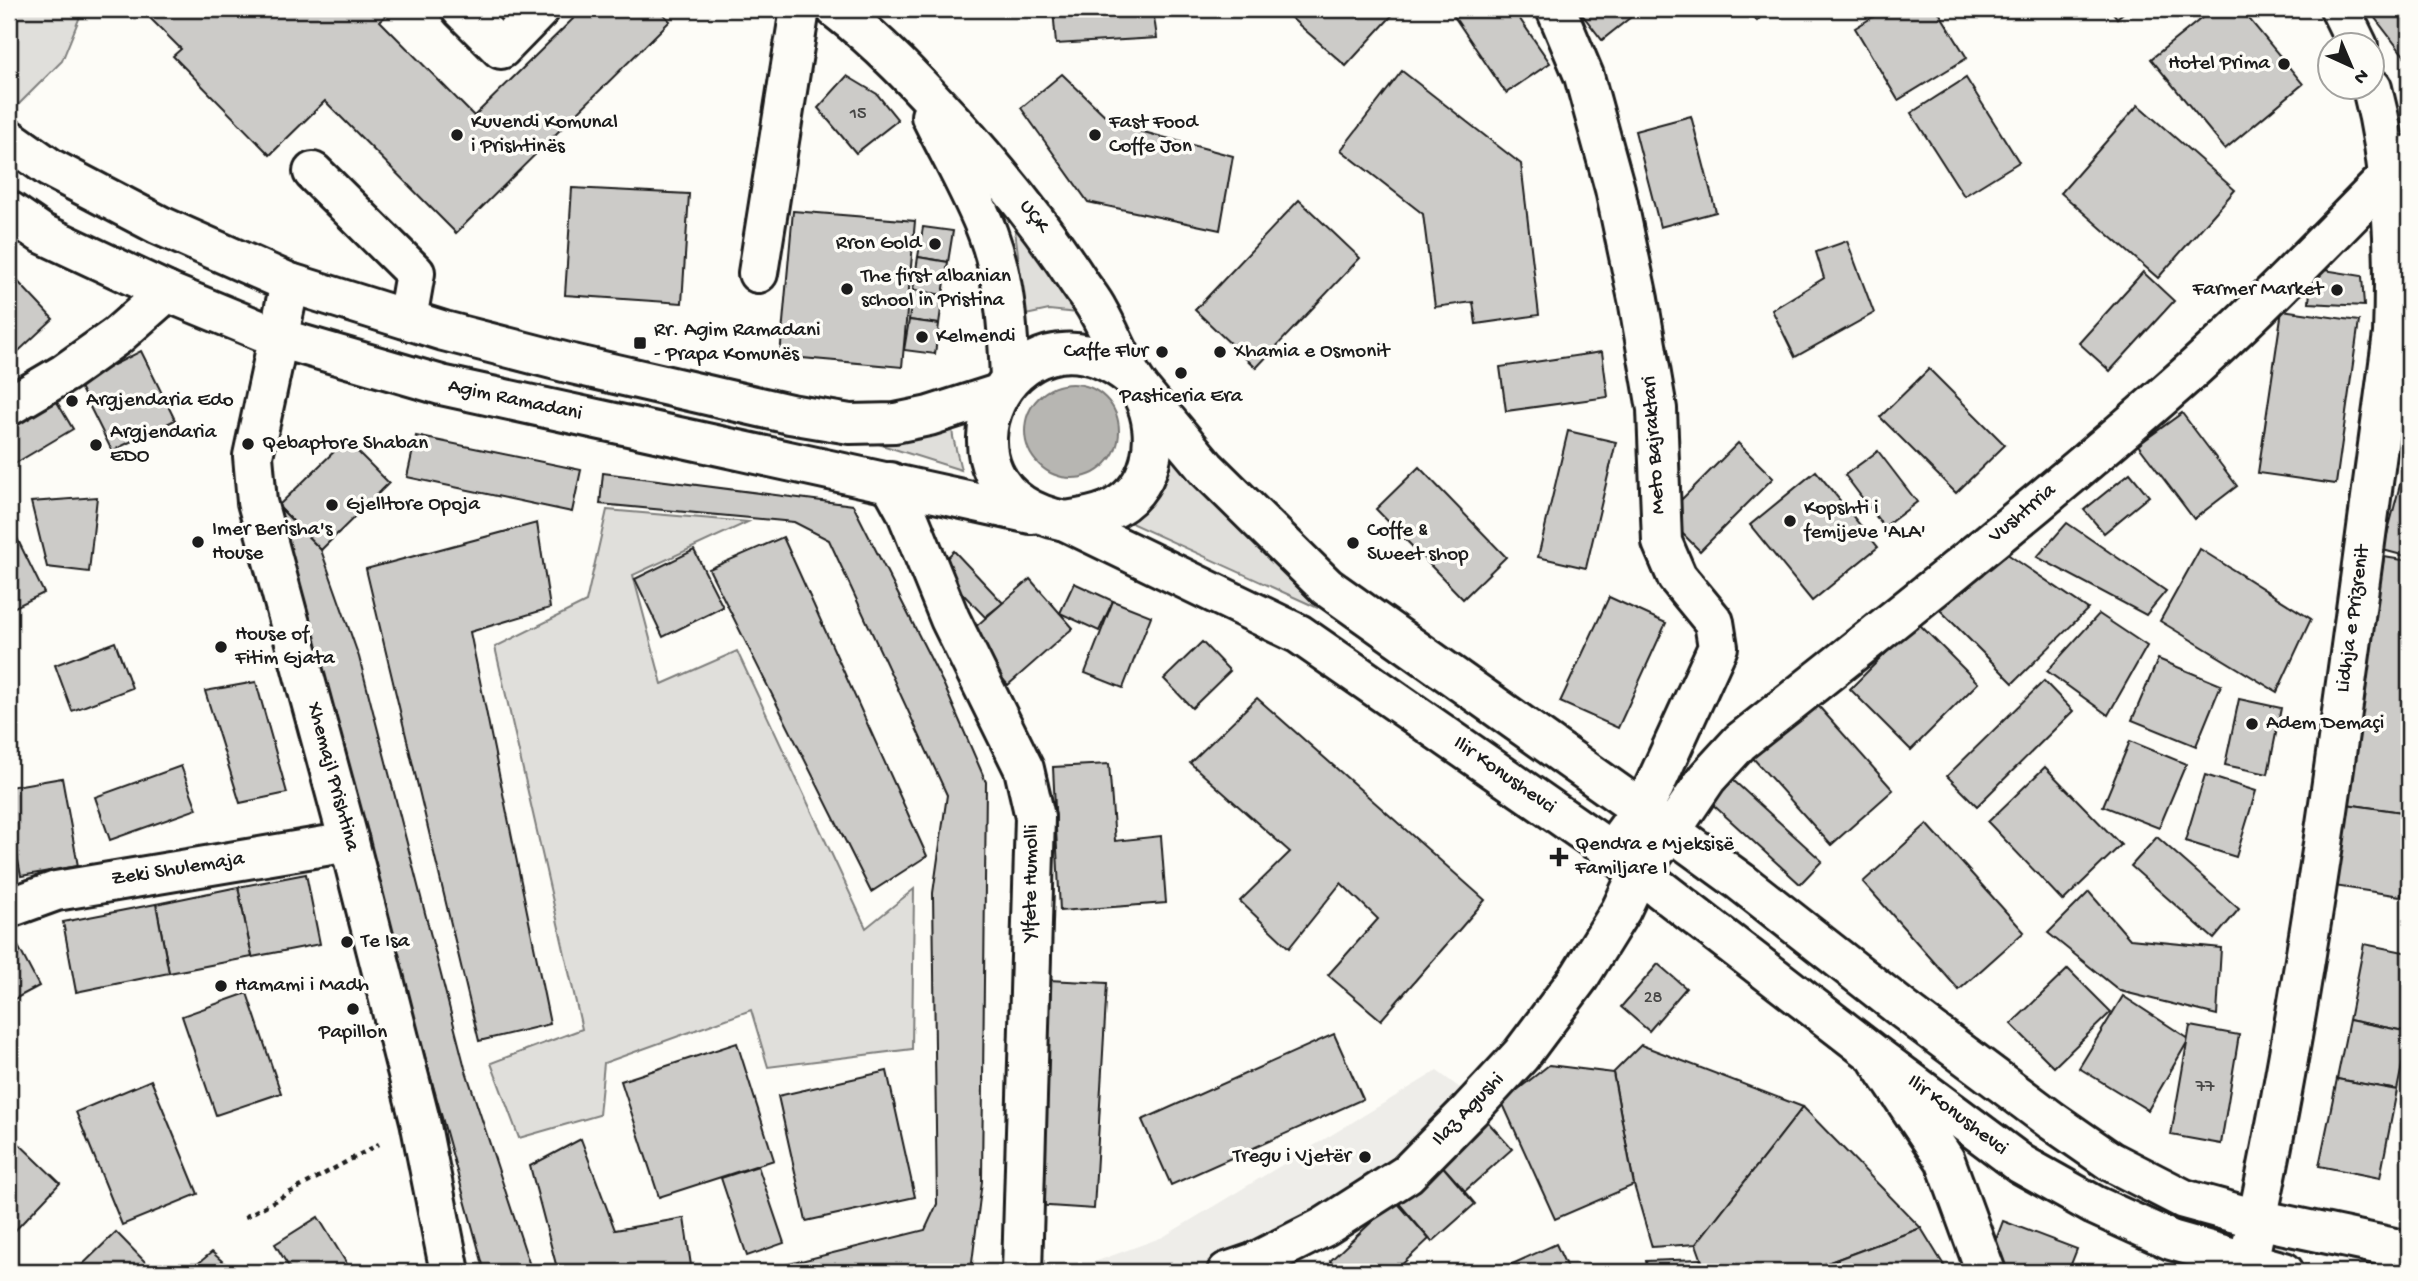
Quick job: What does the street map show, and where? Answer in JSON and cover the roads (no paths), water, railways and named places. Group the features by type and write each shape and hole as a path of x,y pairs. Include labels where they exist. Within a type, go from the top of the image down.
{"main road":[{"path":"461,9 501,49 540,9"},
{"path":"758,273 800,9"},
{"name":"UÇK","path":"836,9 866,32 910,74 1032,214 1098,311 1151,411 1155,433 1152,457 1143,479 1129,496 1111,510 1088,518 1056,519"},
{"name":"Meto Bajraktari","path":"1556,9 1584,76 1615,189 1638,299 1657,409 1661,542 1677,577 1714,622 1718,647 1654,787 1656,820 1625,862"},
{"path":"2340,9 2351,32"},
{"name":"UÇK","path":"910,74 988,233 1000,275 1007,321 1004,386"},
{"name":"Lidhja e Prizrenit","path":"2247,1267 2294,1018 2330,794 2393,334 2396,275 2394,228 2399,166 2376,102"},
{"path":"9,139 50,168 159,225 290,283 572,365 790,414 850,424 895,423 929,416 1004,386 1025,366 1042,357 1080,353 1116,365 1136,384 1206,468 1327,587 1741,882 1904,1010 2110,1161 2184,1199 2257,1219 2409,1251"},
{"name":"Vushtrria","path":"1656,820 1707,778 1741,742 1975,555 2163,396 2253,314 2399,166"},
{"path":"313,172 415,273 407,319"},
{"name":"Agim Ramadani","path":"9,211 41,233 167,292 279,338 441,385 1056,519"},
{"name":"Xhemajl Prishtina","path":"290,283 253,456 257,502 349,842 420,1121 450,1272"},
{"path":"9,406 65,373 117,336 167,292"},
{"name":"Ilir Konushevci","path":"1004,386 991,412 987,449 992,468 1001,484 1014,499 1029,510 1056,519 1299,634 1625,862 2021,1164 2094,1205 2171,1240 2247,1267 2284,1272"},
{"name":"Ylfete Humolli","path":"890,482 906,511 950,619 1024,769 1035,817 1022,1272"},
{"name":"Zeki Shulemaja","path":"9,908 56,891 349,842"},
{"name":"Ilaz Agushi","path":"1227,1272 1252,1263 1324,1227 1407,1174 1521,1055 1580,976 1622,910 1625,862"},
{"path":"1875,1055 1945,1160 1986,1272"}],"place":[{"name":"Hotel Prima","path":"2284,64"},
{"name":"Kuvendi Komunal i Prishtinës","path":"457,135"},
{"name":"Fast Food Coffe Jon","path":"1095,135"},
{"name":"Rron Gold","path":"935,244"},
{"name":"The first albanian school in Pristina","path":"847,289"},
{"name":"Farmer Market","path":"2337,290"},
{"name":"Kelmendi","path":"922,337"},
{"name":"Rr. Agim Ramadani - Prapa Komunës","path":"640,343"},
{"name":"Caffe Flur","path":"1162,352"},
{"name":"Xhamia e Osmonit","path":"1220,352"},
{"name":"Pasticeria Era","path":"1181,373"},
{"name":"Argjendaria Edo","path":"72,401"},
{"name":"Qebaptore Shaban","path":"248,444"},
{"name":"Argjendaria EDO","path":"96,445"},
{"name":"Gjelltore Opoja","path":"332,505"},
{"name":"Kopshti i femijeve 'ALA'","path":"1790,521"},
{"name":"Imer Berisha's House","path":"198,542"},
{"name":"Coffe & Sweet shop","path":"1353,543"},
{"name":"House of Fitim Gjata","path":"221,647"},
{"name":"Adem Demaçi","path":"2252,724"},
{"name":"Qendra e Mjeksisë Familjare I","path":"1559,857"},
{"name":"Te Isa","path":"347,942"},
{"name":"Hamami i Madh","path":"221,986"},
{"name":"Papillon","path":"353,1009"},
{"name":"Tregu i Vjetër","path":"1365,1157"}]}
